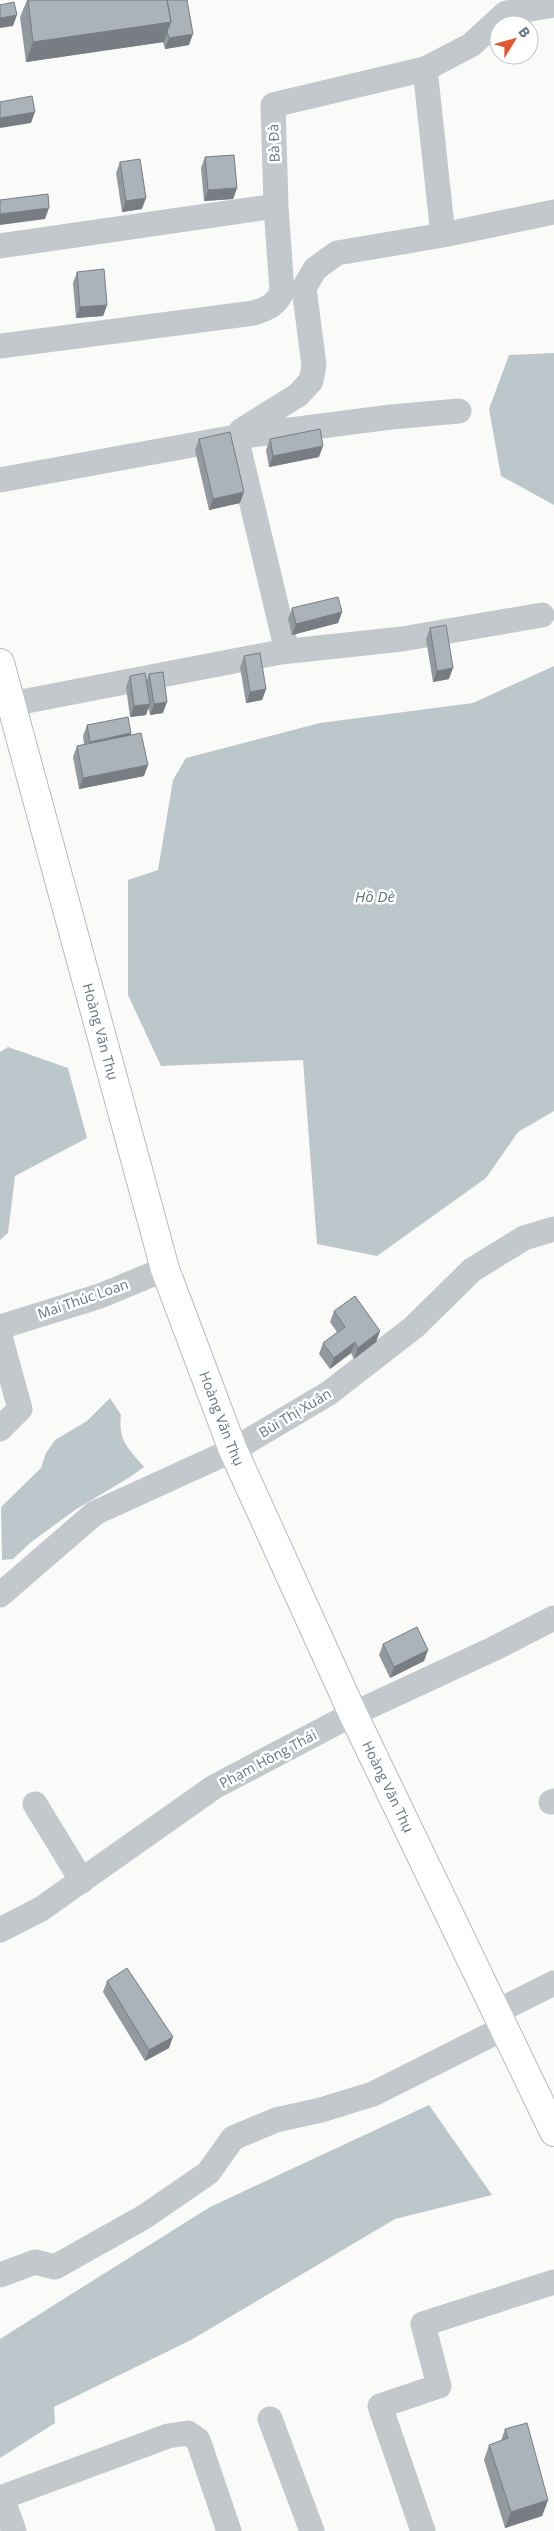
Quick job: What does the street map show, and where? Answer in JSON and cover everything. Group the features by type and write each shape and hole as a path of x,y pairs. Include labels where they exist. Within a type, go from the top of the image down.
{"main road":[{"name":"Hoàng Văn Thụ","path":"0,663 165,1269 233,1450 353,1714 554,2132"}],"street":[{"name":"Bà Đà","path":"276,206 273,105 425,69 470,45 506,13 554,5"},
{"path":"425,69 443,235"},
{"path":"0,246 276,206 293,285 314,365 311,381 298,396 242,430 236,437"},
{"path":"0,346 254,313 271,307 277,302 282,292 337,253 443,235 554,212"},
{"path":"0,480 236,437 392,417 459,411"},
{"path":"236,437 286,651"},
{"path":"11,704 286,651 402,640 542,614"},
{"name":"Bùi Thị Xuân","path":"4,1583 95,1513 233,1450 329,1393 414,1327 472,1270 524,1238 554,1229"},
{"name":"Mai Thúc Loan","path":"0,1327 100,1296 165,1269"},
{"path":"0,1336 20,1409 0,1429"},
{"name":"Phạm Hồng Thái","path":"0,1930 41,1909 214,1787 353,1714 493,1649 554,1618"},
{"path":"35,1804 82,1881"},
{"path":"0,2275 35,2262 56,2267 144,2217 208,2173 233,2138 276,2120 321,2110 372,2094 500,2020 554,1983"},
{"path":"423,2531 380,2406 439,2386 423,2324 554,2282"},
{"path":"270,2419 312,2531"},
{"path":"14,2531 1,2498 168,2436 188,2433 198,2440 229,2531"}],"water":[{"path":"554,353 554,505 501,476 489,409 509,355"},
{"name":"Hồ Dè","path":"554,666 554,1111 518,1132 486,1178 377,1256 317,1244 303,1060 161,1066 128,995 128,880 158,870 173,780 186,758 320,723 473,703"},
{"path":"8,1047 68,1068 87,1138 15,1176 8,1233 0,1240 0,1052"},
{"path":"110,1398 121,1415 120,1424 125,1444 144,1467 75,1510 30,1543 13,1559 2,1560 1,1507 41,1468 46,1453 55,1440 87,1421"},
{"path":"429,2105 492,2195 395,2219 191,2340 54,2407 55,2423 0,2458 0,2339 210,2207"}],"building":[{"path":"28,0 167,0 171,22 33,42"},
{"path":"167,0 187,0 193,34 169,38 167,31 171,22"},
{"path":"14,2 17,15 0,18 0,5"},
{"path":"32,96 35,112 0,118 0,102"},
{"path":"234,155 237,188 208,190 205,157"},
{"path":"140,159 146,198 126,201 120,162"},
{"path":"48,194 49,208 0,214 0,200"},
{"path":"104,269 107,305 80,307 77,272"},
{"path":"320,429 323,446 273,456 270,439"},
{"path":"230,432 244,492 213,499 199,439"},
{"path":"338,597 342,612 296,624 292,608"},
{"path":"446,625 453,668 437,671 430,628"},
{"path":"260,653 266,689 250,692 244,656"},
{"path":"163,672 167,702 154,704 149,674"},
{"path":"145,673 150,704 134,706 130,676"},
{"path":"128,717 131,733 90,742 87,725"},
{"path":"141,733 148,765 83,778 77,746"},
{"path":"355,1296 380,1331 358,1348 355,1342 334,1358 323,1343 345,1327 334,1311"},
{"path":"417,1627 428,1650 394,1667 383,1644"},
{"path":"127,1968 173,2037 149,2050 107,1981"},
{"path":"527,2423 548,2500 511,2512 489,2445 508,2438 505,2429"}]}
